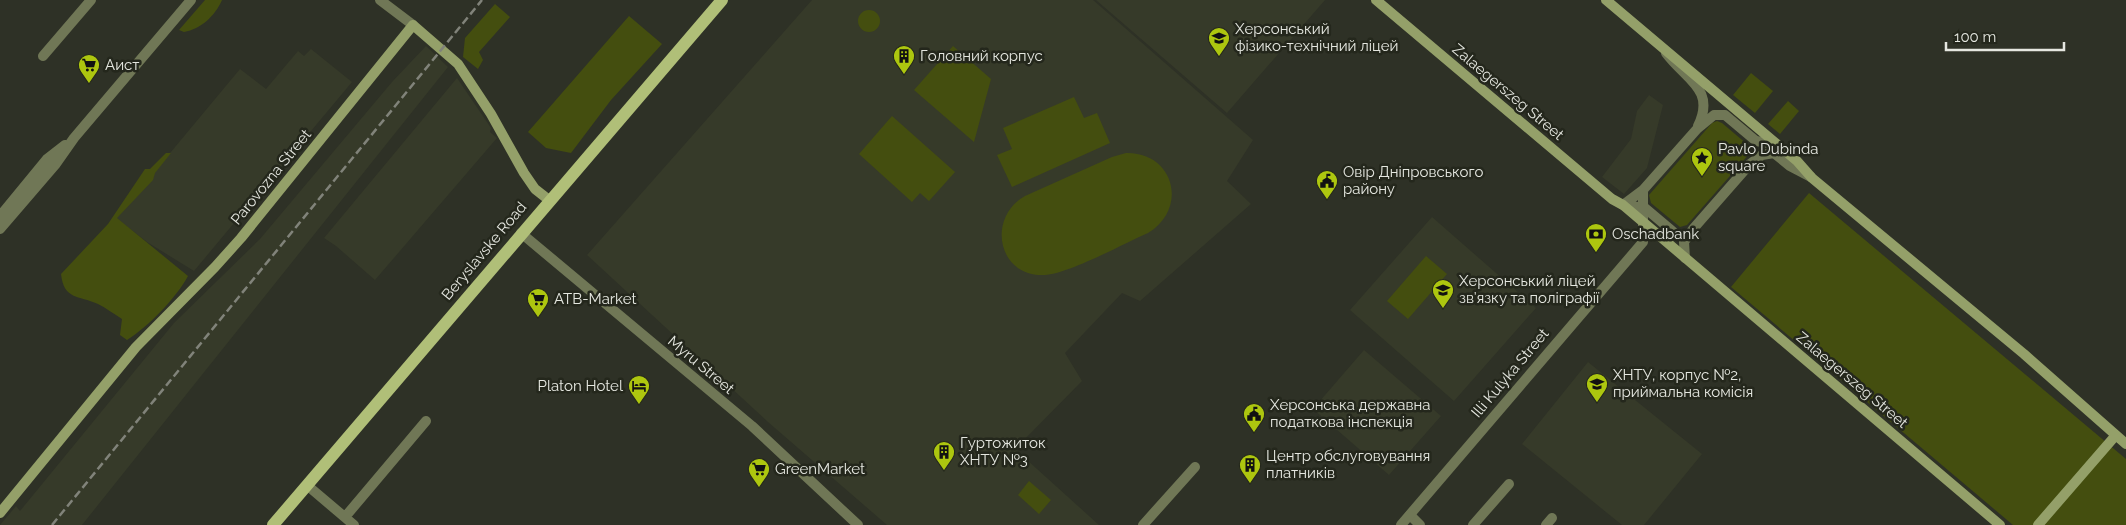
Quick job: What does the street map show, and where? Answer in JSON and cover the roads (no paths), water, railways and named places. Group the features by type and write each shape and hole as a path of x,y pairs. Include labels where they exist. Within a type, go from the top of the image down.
{"main road":[{"name":"Beryslavske Road","path":"273,525 722,0"},
{"name":"Zalaegerszeg Street","path":"1376,0 1571,166 1612,199 1623,204 1684,258 2000,525"},
{"path":"1606,0 1797,161 1812,178 2024,354 2126,444"},
{"path":"413,25 458,64 491,114 524,173 535,189 550,200"},
{"name":"Parovozna Street","path":"0,513 136,347 242,238 413,25"},
{"path":"2038,525 2116,435"}],"street":[{"path":"43,56 91,0"},
{"path":"0,229 191,0"},
{"path":"380,0 413,25"},
{"path":"1662,49 1677,68 1702,92 1705,101 1704,114 1697,129"},
{"path":"1623,204 1644,190 1697,129 1714,115 1725,115 1756,141 1776,144"},
{"path":"1750,164 1756,152 1753,125"},
{"path":"0,216 48,159 74,138"},
{"path":"1684,258 1684,242 1693,229 1750,164 1762,155 1774,153 1790,166 1812,178"},
{"path":"1644,190 1643,242 1662,239 1693,229"},
{"path":"1623,204 1645,208 1677,234"},
{"name":"Myru Street","path":"521,233 752,426 858,525"},
{"name":"Illi Kulyka Street","path":"1402,525 1643,242"},
{"path":"345,517 426,421"},
{"path":"1144,525 1195,467"},
{"path":"1473,525 1509,484"},
{"path":"308,486 354,525"},
{"path":"1410,515 1420,525"}],"railway":[{"path":"52,525 482,0"}],"place":[{"name":"Херсонський фізико-технічний ліцей","path":"1219,57"},
{"name":"Головний корпус","path":"904,75"},
{"name":"Аист","path":"89,84"},
{"name":"Pavlo Dubinda square","path":"1702,177"},
{"name":"Овір Дніпровського району","path":"1327,200"},
{"name":"Oschadbank","path":"1596,253"},
{"name":"Херсонський ліцей зв’язку та поліграфії","path":"1443,309"},
{"name":"ATB-Market","path":"538,318"},
{"name":"ХНТУ, корпус №2, приймальна комісія","path":"1597,403"},
{"name":"Platon Hotel","path":"639,405"},
{"name":"Херсонська державна податкова інспекція","path":"1254,433"},
{"name":"Гуртожиток ХНТУ №3","path":"944,471"},
{"name":"Центр обслуговування платників","path":"1250,484"},
{"name":"GreenMarket","path":"759,488"}]}
